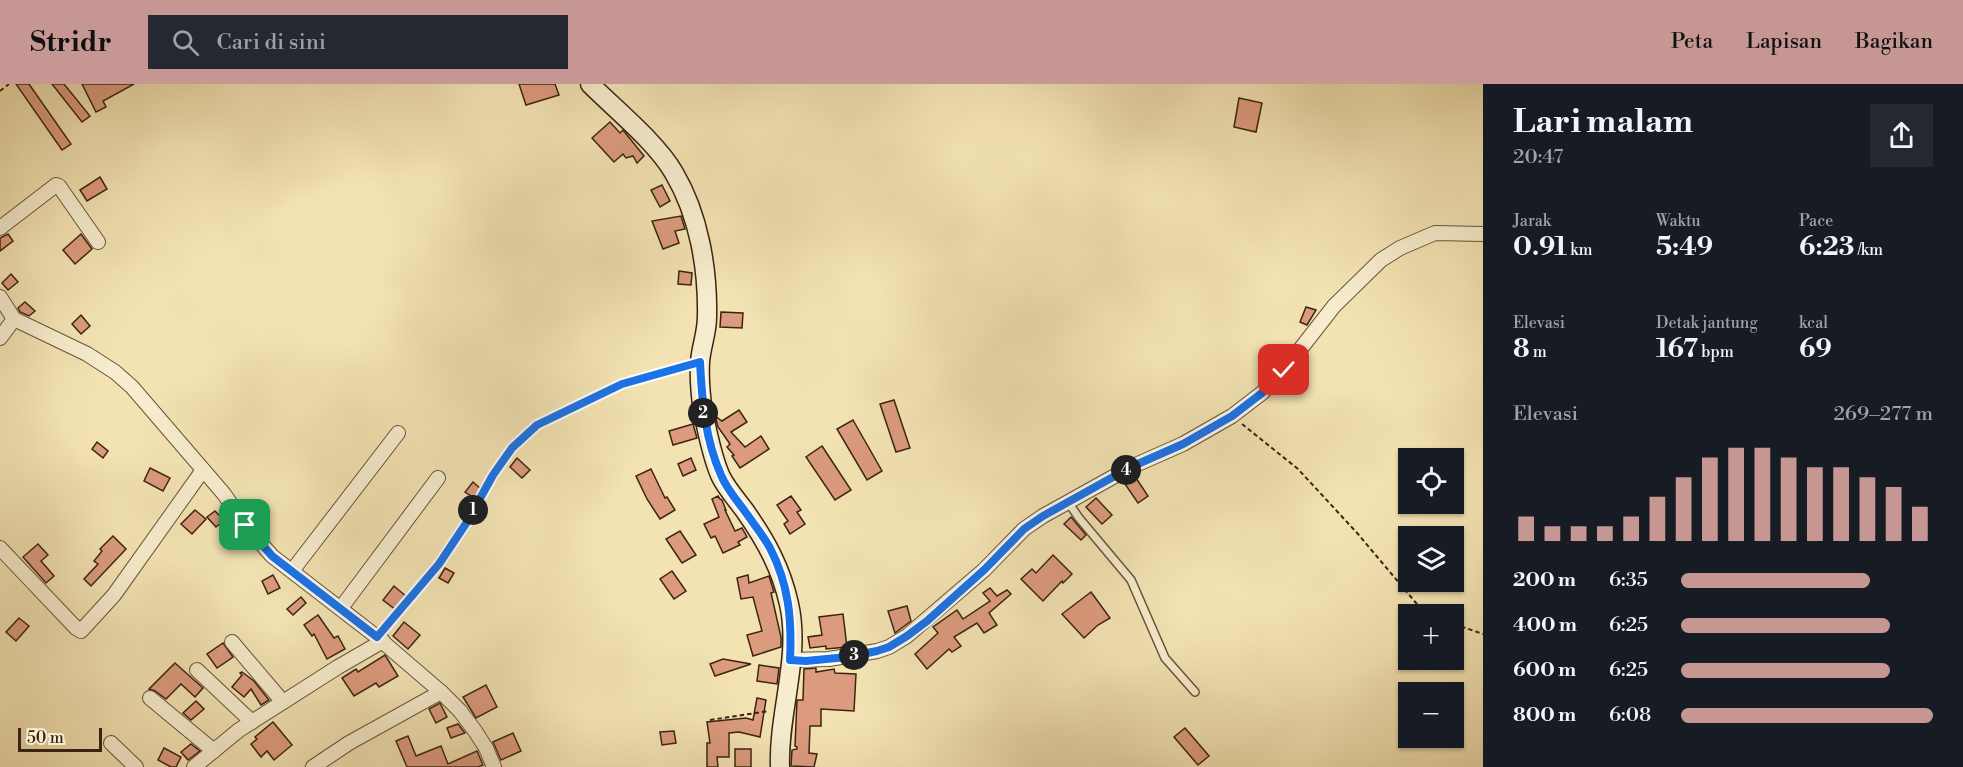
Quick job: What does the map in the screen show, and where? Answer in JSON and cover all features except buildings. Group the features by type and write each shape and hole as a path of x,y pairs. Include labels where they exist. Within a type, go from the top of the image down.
{"street":[{"path":"590,84 649,142 673,171 687,199 708,289 707,326 700,362 703,412 712,452 722,478 770,548 790,606 792,628 780,767"},
{"path":"0,228 56,185 59,186 98,242"},
{"path":"790,660 838,658 877,651 907,636 984,570 1024,529 1131,467 1183,444 1232,416 1262,393 1284,370 1334,306 1382,260 1400,248 1435,233 1483,234"},
{"path":"0,297 14,319 87,354 114,372 145,401 224,494 272,556 380,639 441,692 460,711 475,731 494,767"},
{"path":"0,338 14,319"},
{"path":"292,571 398,434"},
{"path":"0,548 81,631 114,595 203,470"},
{"path":"341,608 438,478"},
{"path":"194,767 252,722 380,639"},
{"path":"232,642 283,702"},
{"path":"197,670 252,722"},
{"path":"313,767 349,743 441,692"},
{"path":"150,698 214,751"},
{"path":"111,743 136,767"}],"lane":[{"path":"1068,502 1131,580 1165,658 1195,692"}],"path":[{"path":"0,91 9,84"},
{"path":"380,639 439,564 512,448 537,425 622,384 700,362"},
{"path":"1232,416 1298,469 1358,534 1417,604"},
{"path":"1464,627 1483,634"},
{"path":"710,720 784,709"}],"route":[{"path":"245,525 272,556 377,637 439,564 512,448 537,425 622,384 700,362 703,412 712,452 722,478 770,548 781,575 790,606 792,628 790,660 806,661 847,657 889,647 907,636 984,570 1024,529 1131,467 1183,444 1232,416 1262,393 1284,370"}]}
